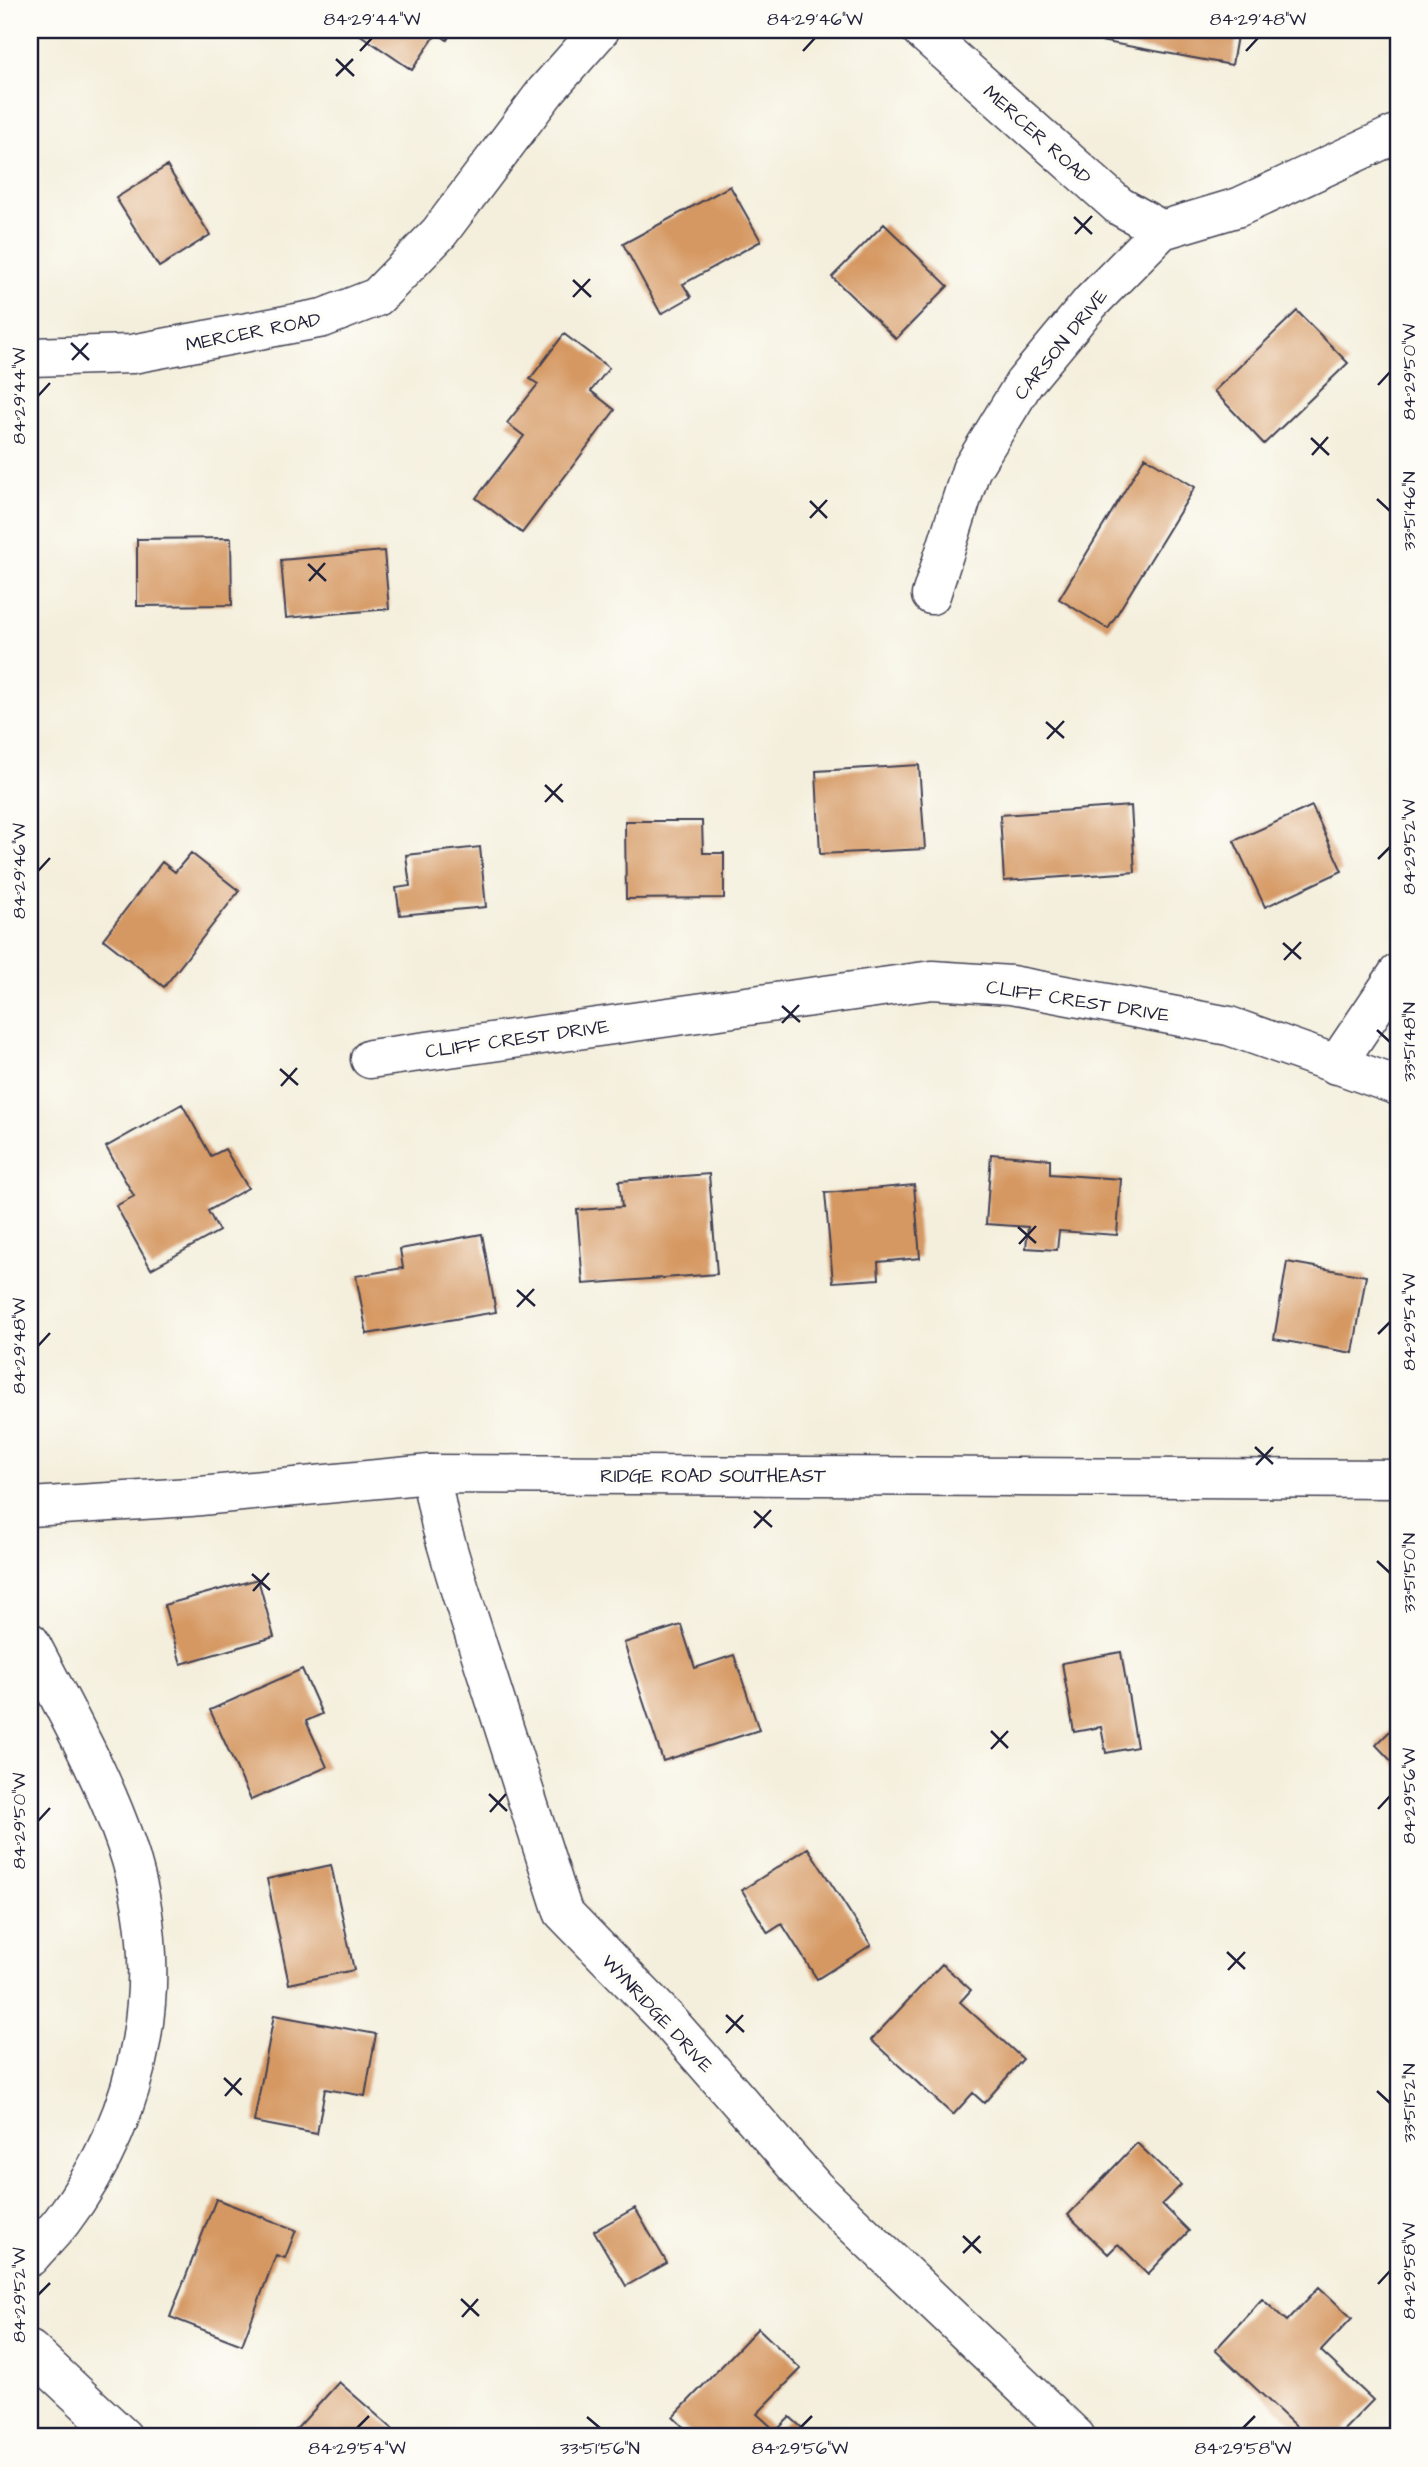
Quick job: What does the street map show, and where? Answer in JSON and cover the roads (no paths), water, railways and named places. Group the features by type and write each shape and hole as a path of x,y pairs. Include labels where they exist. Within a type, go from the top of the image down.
{"street":[{"name":"MERCER ROAD","path":"30,357 132,354 323,318 377,297 439,233 546,91 600,30"},
{"name":"MERCER ROAD","path":"920,30 1119,206 1161,230"},
{"name":"CARSON DRIVE","path":"931,595 971,470 1024,383 1091,302 1161,230 1238,207 1398,133"},
{"path":"1336,1065 1398,973"},
{"name":"CLIFF CREST DRIVE","path":"370,1059 932,980 1011,985 1229,1026 1398,1086"},
{"name":"RIDGE ROAD SOUTHEAST","path":"30,1507 190,1497 430,1474 1398,1479"},
{"name":"WYNRIDGE DRIVE","path":"430,1474 448,1551 563,1912 667,2018 815,2188 1076,2437"},
{"path":"30,1642 99,1779 126,1844 147,1940 148,1984 145,2025 124,2111 96,2167 62,2221 30,2257"},
{"path":"30,2350 123,2437"}]}
